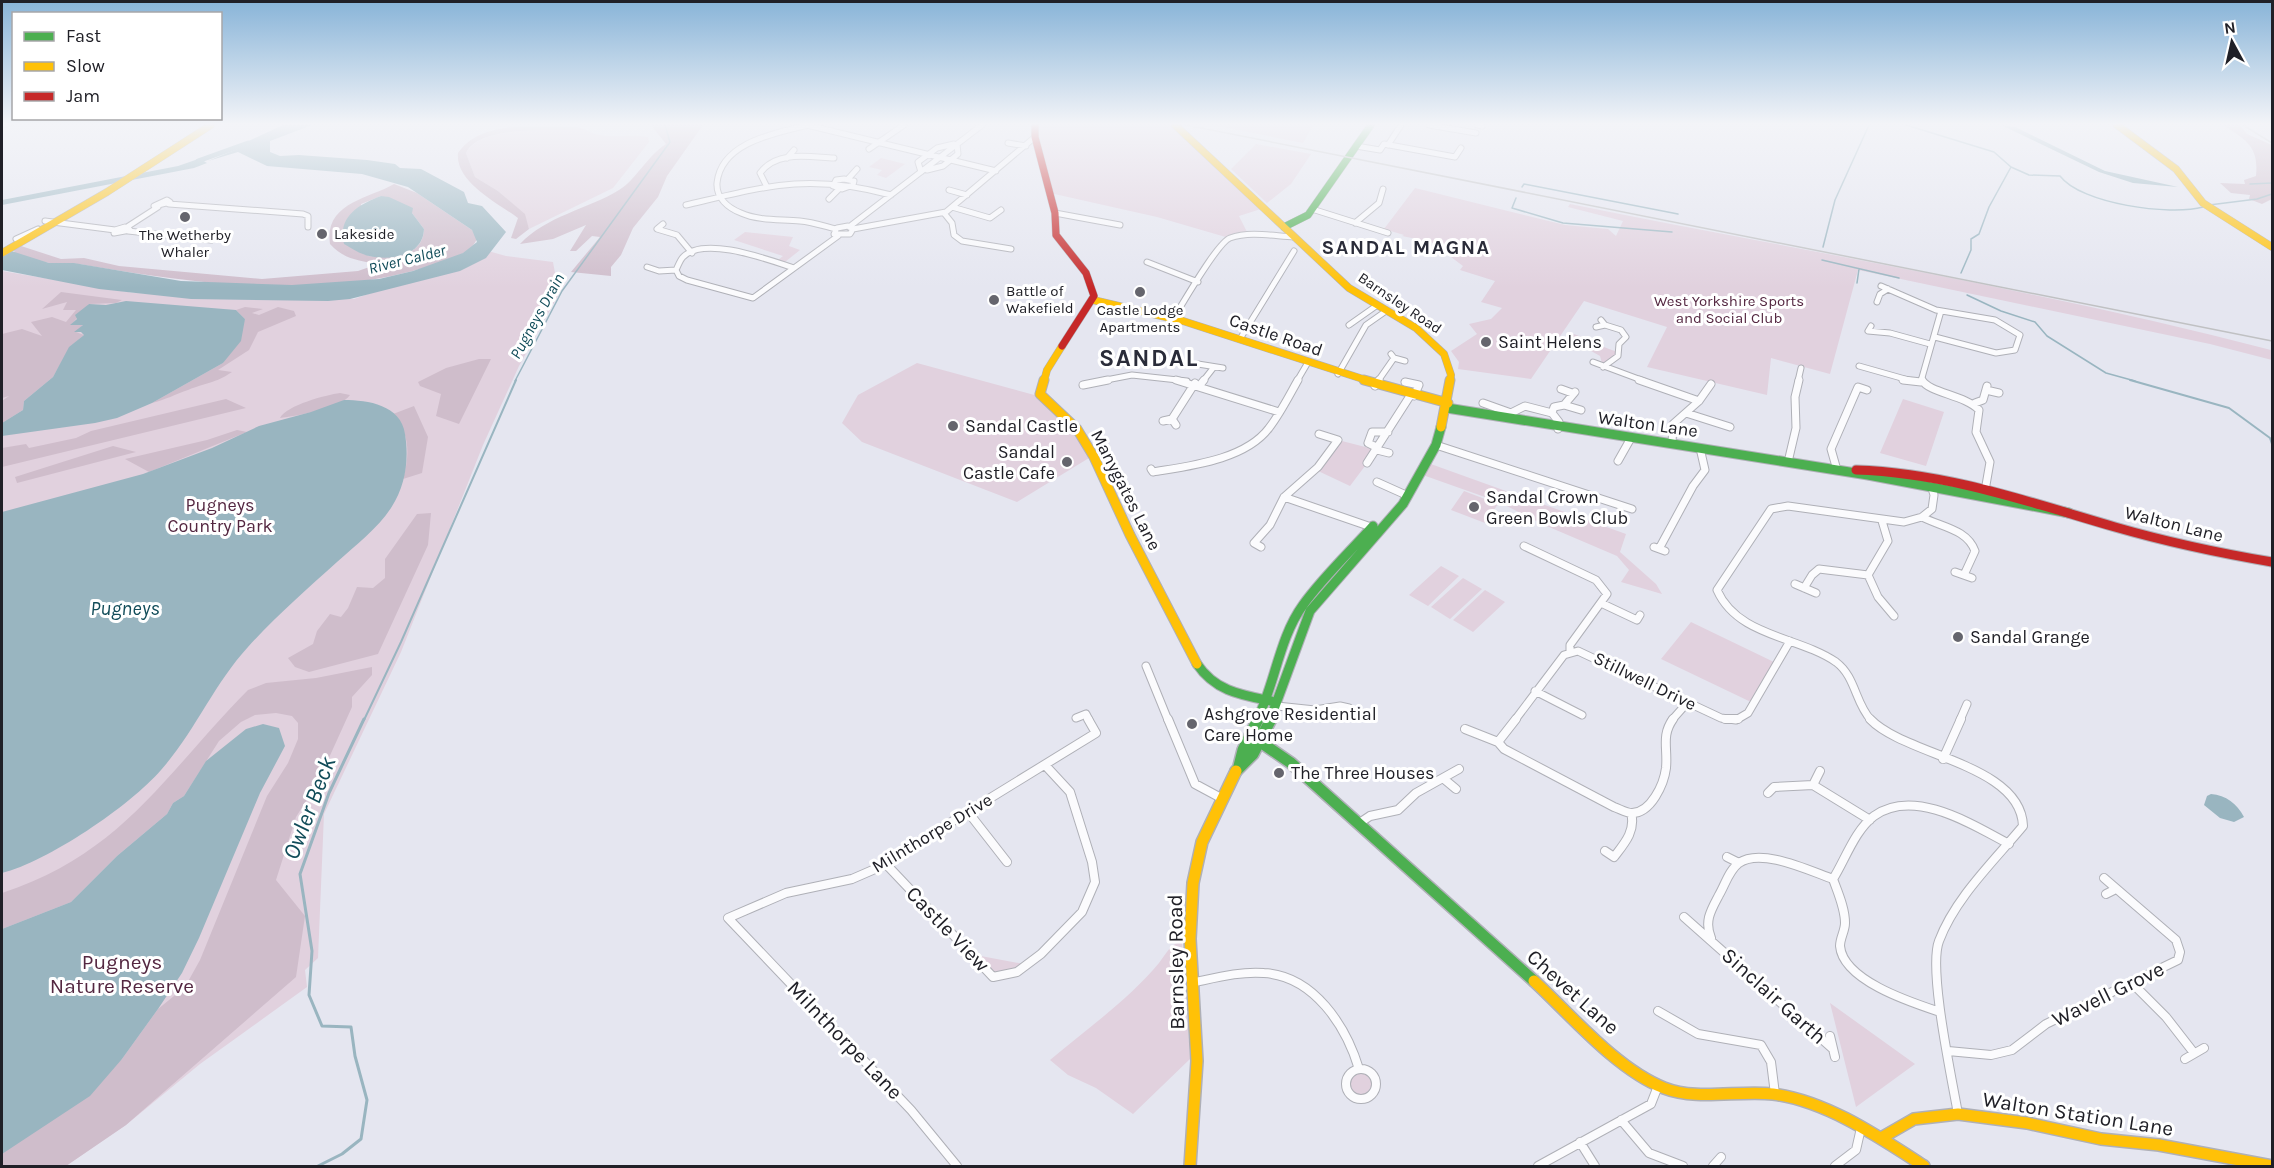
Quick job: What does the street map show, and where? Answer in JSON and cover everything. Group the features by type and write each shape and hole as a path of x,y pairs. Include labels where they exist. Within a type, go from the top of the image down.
{"main road":[{"path":"110,187 120,180"},
{"path":"8,246 124,180"},
{"path":"1046,180 1055,213 1056,235 1086,273 1091,284 1093,300"},
{"name":"Barnsley Road","path":"1233,180 1349,288 1416,328 1444,354 1450,375 1447,405 1436,445 1428,463 1406,495 1403,504 1302,606 1288,636 1267,700 1243,750 1239,766"},
{"path":"1284,227 1295,224 1312,209 1333,180"},
{"path":"2185,180 2206,206 2272,247"},
{"path":"8,246 35,234 50,222"},
{"name":"Castle Road","path":"1093,300 1174,317 1375,386 1447,405"},
{"name":"Manygates Lane","path":"1093,300 1047,370 1040,394 1077,429 1094,457 1130,535 1204,678 1220,689 1267,700 1278,705"},
{"name":"Walton Lane","path":"1447,405 1558,429 1672,443 1841,470 1931,485 2040,509 2069,513"},
{"name":"Walton Lane","path":"1841,470 1869,469 1928,474 1986,485 2038,500 2069,513 2172,542 2272,562"},
{"path":"1928,474 1931,485"},
{"path":"1986,485 1987,496"},
{"name":"Barnsley Road","path":"1190,1167 1197,1061 1191,983 1192,883 1202,842 1221,798 1239,766 1262,741 1278,705 1296,644 1310,611 1376,529"},
{"name":"Chevet Lane","path":"1251,737 1262,741 1358,824 1638,1075 1658,1086 1678,1092 1775,1094 1810,1105 1881,1138 1924,1167"},
{"name":"Walton Station Lane","path":"1881,1138 1914,1119 1958,1114 2027,1123 2101,1139 2159,1145 2272,1166"}],"street":[{"path":"717,180 717,187 721,198 728,206 752,217 806,222 836,229 944,213 986,180"},
{"path":"763,180 767,187"},
{"path":"833,183 846,180"},
{"path":"850,180 854,181 853,185"},
{"path":"794,268 724,249 692,253 680,260 676,270 679,276 687,280 749,298 759,296 838,236 849,235 851,228 911,180"},
{"path":"686,205 794,183 853,185 891,195"},
{"path":"833,183 833,186 839,189"},
{"path":"829,199 839,189 853,185"},
{"path":"1354,223 1379,202 1383,189"},
{"path":"949,190 967,195"},
{"path":"128,229 158,207 169,204 303,213 309,219 308,227"},
{"path":"952,207 990,219 1002,210"},
{"path":"1312,209 1388,233"},
{"path":"944,213 959,239 1011,249"},
{"path":"1055,213 1120,225"},
{"path":"50,222 211,240"},
{"path":"663,224 657,229 677,235 692,253"},
{"path":"35,234 52,229 78,226"},
{"path":"836,229 834,232 838,236"},
{"path":"1174,317 1198,282 1216,249 1227,239 1248,234 1294,237"},
{"path":"1001,255 1004,249"},
{"path":"1240,339 1294,251"},
{"path":"1147,262 1198,282"},
{"path":"647,267 659,271 676,270"},
{"path":"1881,286 1941,311 1959,312 2006,324 2020,335 2015,350 2002,354 1935,337"},
{"path":"1878,302 1880,294 1888,289"},
{"path":"1350,325 1376,306"},
{"path":"1338,374 1366,325 1386,311"},
{"path":"1921,382 1941,311"},
{"path":"1596,327 1603,322 1621,330 1626,337 1619,344 1616,360 1604,367"},
{"path":"1871,326 1868,331 1890,333 1930,344"},
{"path":"1375,386 1392,356 1405,361"},
{"path":"1593,362 1623,376 1671,389 1699,401"},
{"path":"1198,364 1223,368"},
{"path":"1151,469 1153,472 1196,464 1254,441 1269,429 1307,364"},
{"path":"1859,365 1907,381 1921,382 1934,390 1975,403 1983,400 1986,388 1999,393"},
{"path":"1163,421 1174,422 1197,384 1214,367"},
{"path":"1788,462 1796,428 1796,398 1801,368"},
{"path":"1083,385 1132,375 1197,384 1279,412"},
{"path":"1367,463 1419,385 1405,382"},
{"path":"1672,443 1672,424 1699,401 1711,384"},
{"path":"1841,470 1831,449 1858,387 1867,390"},
{"path":"1561,389 1573,393 1564,405"},
{"path":"1484,402 1511,413 1525,406 1552,413 1559,422 1558,429"},
{"path":"1975,403 1980,413 1976,432 1990,462 1986,485"},
{"path":"1552,413 1554,407 1564,405 1581,410"},
{"path":"1686,413 1730,427"},
{"path":"1388,432 1376,430 1367,440 1369,445 1389,453"},
{"path":"1261,547 1254,543 1270,525 1284,497 1318,468 1338,440 1319,434"},
{"path":"1618,461 1631,438"},
{"path":"1436,445 1505,465 1632,509"},
{"path":"1660,548 1693,486 1705,470 1700,448"},
{"path":"1375,482 1406,495"},
{"path":"1931,485 1934,504 1922,517 1904,522 1882,521 1788,506 1775,507 1767,512 1717,590 1719,599 1729,612 1740,619 1823,655 1849,672 1856,684 1859,704 1864,715 1876,725 1994,782 2017,802 2024,815 2023,826 1961,902 1938,942 1935,970 1958,1114"},
{"path":"1284,497 1310,507 1342,513 1376,529"},
{"path":"1922,517 1962,535 1973,544 1975,551 1964,575"},
{"path":"1868,575 1888,541 1882,521"},
{"path":"1526,550 1596,580 1607,594 1602,604 1570,645 1570,652"},
{"path":"1823,559 1823,568"},
{"path":"1804,588 1815,571 1823,568 1853,576 1868,575"},
{"path":"1955,572 1972,578"},
{"path":"1868,575 1878,597 1894,616"},
{"path":"1795,584 1816,593"},
{"path":"1602,604 1637,620 1640,615"},
{"name":"Stillwell Drive","path":"1498,742 1564,655 1570,652 1587,652 1687,703 1721,718 1736,720 1743,718 1790,641"},
{"path":"1146,666 1195,784 1221,798"},
{"path":"1535,692 1582,715"},
{"path":"1465,729 1485,739 1498,742 1503,749 1631,813 1645,809 1663,780 1666,765 1665,733 1673,718 1687,703"},
{"path":"1278,705 1315,710 1340,706 1349,708"},
{"path":"1943,759 1966,707 1975,714"},
{"name":"Milnthorpe Drive","path":"728,918 786,893 866,874 1096,733 1086,714 1076,718"},
{"name":"Castle View","path":"884,862 993,977 1002,979 1020,971 1082,912 1089,902 1095,882 1092,862 1072,797 1045,765"},
{"path":"1358,824 1371,816 1398,810 1416,793 1459,769"},
{"path":"1813,785 1820,771"},
{"path":"1444,779 1456,789"},
{"path":"1768,793 1774,787 1813,785 1870,820"},
{"path":"1940,1012 1913,1003 1868,981 1845,960 1839,941 1845,921 1833,879 1870,820 1885,811 1897,808 1935,810 1969,822 2009,844"},
{"path":"968,812 1007,862"},
{"path":"1605,851 1614,857 1626,841 1634,825 1631,813"},
{"path":"1727,857 1739,863 1746,859 1768,858 1833,879"},
{"name":"Sinclair Garth","path":"1714,943 1706,918 1739,863"},
{"name":"Wavell Grove","path":"1948,1052 1985,1056 2007,1055 2029,1040 2046,1024 2178,960 2180,952 2176,940 2104,878"},
{"path":"2106,894 2116,889"},
{"name":"Sinclair Garth","path":"1684,917 1834,1053 1830,1036"},
{"name":"Milnthorpe Lane","path":"728,918 911,1110 957,1167"},
{"path":"1191,983 1256,973 1274,974 1291,979 1336,1017 1347,1034 1359,1069"},
{"path":"2132,983 2166,1017 2176,1034 2194,1053"},
{"path":"1658,1011 1680,1019 1698,1034 1730,1038 1761,1046 1771,1062 1775,1094"},
{"path":"2185,1059 2204,1048"},
{"path":"1538,1167 1651,1104 1658,1086"},
{"path":"1621,1120 1649,1153 1683,1167"},
{"path":"1835,1167 1856,1150 1861,1128"},
{"path":"1580,1142 1595,1167"},
{"path":"1713,1167 1720,1157"}],"green space":[{"path":"479,180 620,180 613,188 529,229 524,214 498,191"},
{"path":"1047,180 1233,180 1264,208 1239,216 1248,234 1229,238 1157,217 1050,193"},
{"path":"1242,180 1294,180 1291,184 1267,203"},
{"name":"West Yorkshire Sports and Social Club","path":"1415,188 1565,225 1608,229 1616,236 1623,221 1568,207 1570,204 1922,272 2097,308 2271,350 2272,347 2272,360 2210,344 1858,270 1830,374 1771,358 1767,395 1647,367 1667,327 1584,301 1531,379 1458,369 1459,362 1451,351 1477,334 1469,324 1491,319 1502,308 1481,302 1495,281 1460,270 1463,266 1431,242 1402,236 1404,235 1384,229"},
{"path":"745,232 793,237 789,246 800,250 785,262 778,260 783,256 734,240"},
{"name":"Pugneys Country Park","path":"481,249 506,256 553,262 555,273 565,283 519,366 483,445 401,652 324,814 318,958 305,970 307,987 200,1064 126,1125 66,1166 2,1166 2,271 134,293 354,299 431,272"},
{"path":"1571,333 1618,352 1603,367 1600,356 1568,338"},
{"path":"917,363 1038,396 1072,427 1089,458 1017,502 862,442 842,423 858,395"},
{"path":"1903,399 1944,412 1926,466 1880,453"},
{"path":"1338,440 1377,450 1350,486 1316,470"},
{"path":"1428,463 1626,534 1620,552 1656,584 1662,594 1621,582 1629,570 1617,556 1542,524 1499,502 1420,474"},
{"name":"Sandal Crown Green Bowls Club","path":"1464,491 1498,504 1485,523 1451,510"},
{"path":"1441,566 1459,576 1428,606 1409,595"},
{"path":"1463,578 1482,589 1450,619 1431,607"},
{"path":"1485,590 1505,602 1473,632 1453,620"},
{"path":"1691,622 1776,663 1753,703 1661,659"},
{"path":"1182,941 1190,1059 1133,1114 1096,1088 1068,1075 1050,1060 1121,1002 1147,977 1171,947"},
{"path":"970,954 1029,965 1002,979"},
{"path":"1830,1003 1915,1064 1856,1107"},
{"path":"1361,1069 1367,1070 1375,1078 1375,1090 1367,1098 1361,1099 1355,1098 1347,1090 1346,1084 1347,1078 1355,1070"}],"shaded area":[{"path":"468,180 479,180 498,191 525,214 529,229 516,239 511,238 518,218"},
{"path":"631,180 665,180 658,197 633,228 621,255 611,267 611,276 571,272 600,237 592,236 576,251 570,251 586,225 553,239 520,244 542,226 607,197"},
{"path":"2244,180 2272,180 2272,199 2262,204 2249,199 2250,195 2231,193 2220,183 2245,184"},
{"path":"394,184 417,193 472,230 477,238 475,243 467,251 457,256 399,274 355,282 311,286 222,284 177,279 80,264 37,261 15,254 14,250 21,246 61,259 84,258 119,266 262,279 358,271 378,264 340,253 330,244 330,230 334,219 350,204","holes":["381,196 412,213 424,229 418,246 412,251 395,256 368,256 361,204"]},
{"path":"61,292 122,300 116,303 89,304 71,325 84,324 76,332 84,335 70,347 53,377 24,401 23,410 2,423 2,401 9,396 2,398 2,334 22,329 42,336 31,322 52,317 66,322 76,310 63,310 67,302 42,309"},
{"path":"245,307 263,309 252,313 259,315 278,307 294,311 296,316 258,332 249,350 218,370 232,372 226,376 152,403 223,363 245,319 236,310"},
{"path":"479,359 491,359 459,424 436,416 441,394 420,386 418,382 446,368"},
{"path":"340,393 350,395 338,404 280,418 298,405"},
{"path":"226,399 246,408 2,467 2,448 26,444 29,448 76,438 91,431"},
{"path":"414,406 428,437 422,473 403,479 407,461 407,445 403,429 393,414"},
{"path":"237,430 247,432 149,472 125,459 207,440"},
{"path":"113,446 136,452 17,483 15,477"},
{"path":"431,513 428,545 378,654 309,672 295,667 288,658 313,644 317,631 330,614 341,617 348,608 357,587 373,588 385,578 385,559 417,514"},
{"path":"372,667 372,675 352,697 352,707 318,782 296,817 276,880 305,916 296,977 126,1125 66,1166 2,1166 2,1153 122,1059 158,1009 185,987 200,960 267,796 288,763 298,739 298,723 292,716 276,713 255,715 241,722 219,741 184,796 173,803 167,814 117,856 71,902 2,929 2,893 44,876 80,856 111,834 165,781 248,690 266,683 316,678"}],"water":[{"path":"108,180 134,180 2,205 2,200"},
{"name":"River Calder","path":"381,180 441,180 464,192 468,203 482,206 506,232 486,258 460,271 350,299 328,301 191,299 99,289 2,270 2,248 49,263 74,263 181,281 292,285 379,279 413,271 463,253 477,242 472,230 408,187"},
{"path":"2122,180 2144,180 2178,187 2133,183"},
{"path":"381,196 389,197 413,208 412,213 424,229 422,238 412,251 387,258 369,256 344,244 344,226 352,212"},
{"path":"126,301 236,310 245,319 241,341 223,363 152,403 117,418 2,436 2,423 23,410 24,401 53,377 69,347 84,335 81,332 74,332 83,325 70,325 77,319 75,315 89,304 106,305"},
{"name":"Pugneys","path":"344,400 363,401 382,406 397,416 402,424 406,443 405,472 400,490 391,508 373,530 291,604 248,647 236,661 173,756 147,784 87,831 41,857 2,873 2,512 143,474 212,448 259,426 311,412"},
{"path":"263,724 279,728 285,746 260,793 182,973 122,1059 90,1096 2,1154 2,929 71,902 117,856 167,814 173,803 184,796 206,761 246,729"},
{"path":"2211,794 2222,796 2230,801 2244,817 2234,822 2220,818 2204,805 2207,796"}],"waterway":[{"name":"Pugneys Drain","path":"515,381 562,291 643,180"},
{"path":"1823,247 1835,200 1844,180"},
{"path":"1961,273 1971,250 1971,239 1979,234 1989,207 2004,180"},
{"path":"2064,180 2087,194 2127,205 2170,210 2203,207"},
{"path":"2250,184 2272,183"},
{"path":"1522,187 1524,184 1678,214"},
{"path":"2209,205 2257,199 2272,194"},
{"path":"1516,198 1512,208 1563,223 1672,232"},
{"path":"1822,260 1899,278"},
{"path":"1857,283 1859,269"},
{"path":"1967,295 2001,311 2035,322 2047,336 2106,373 2135,381"},
{"name":"Owler Beck","path":"364,720 401,642 516,380"},
{"path":"2130,380 2229,408 2270,438 2272,444"},
{"name":"Owler Beck","path":"318,1166 342,1154 361,1139 367,1100 355,1056 351,1027 322,1026 309,995 312,951 300,874 329,793 364,719"}],"railway":[{"path":"1460,180 2272,341"}],"traffic: fast":[{"path":"1284,227 1308,215 1333,180"},
{"path":"1447,408 1868,475 2069,513"},
{"path":"1236,771 1253,754 1267,729 1310,611 1403,504 1436,445 1441,427"},
{"path":"1239,766 1243,750 1267,700 1288,636 1302,606 1373,526"},
{"path":"1197,664 1203,674 1219,687 1238,694 1271,701"},
{"path":"1256,739 1291,763 1534,981"}],"traffic: slow":[{"path":"2,253 126,180"},
{"path":"1233,180 1349,288 1416,328 1444,354 1451,375 1441,427"},
{"path":"2184,180 2203,203 2272,247"},
{"path":"1093,300 1183,321 1403,392 1448,403"},
{"path":"1062,346 1047,370 1040,394 1077,429 1094,457 1130,535 1197,664"},
{"path":"1190,1166 1197,1061 1190,939 1193,883 1202,842 1236,771"},
{"path":"1534,981 1613,1054 1646,1079 1663,1088 1684,1092 1772,1094 1789,1097 1851,1122 1924,1166"},
{"path":"1881,1138 1914,1119 1958,1114 2027,1123 2101,1139 2159,1145 2272,1166"}],"traffic: jam":[{"path":"1046,180 1055,213 1056,235 1086,273 1094,296 1062,346"},
{"path":"1856,470 1918,474 1948,479 2007,494 2117,528 2272,562"}],"place":[{"name":"The Wetherby Whaler","path":"185,217"},
{"name":"Lakeside","path":"322,234"},
{"name":"Castle Lodge Apartments","path":"1140,292"},
{"name":"Battle of Wakefield","path":"994,300"},
{"name":"Saint Helens","path":"1486,342"},
{"name":"Sandal Castle","path":"953,426"},
{"name":"Sandal Castle Cafe","path":"1067,462"},
{"name":"Sandal Crown Green Bowls Club","path":"1474,507"},
{"name":"Sandal Grange","path":"1958,637"},
{"name":"Ashgrove Residential Care Home","path":"1192,724"},
{"name":"The Three Houses","path":"1279,773"}],"district":[{"name":"SANDAL MAGNA","path":"1406,247"},
{"name":"SANDAL","path":"1149,358"}],"park label":[{"name":"Pugneys Nature Reserve","path":"122,974"}]}
